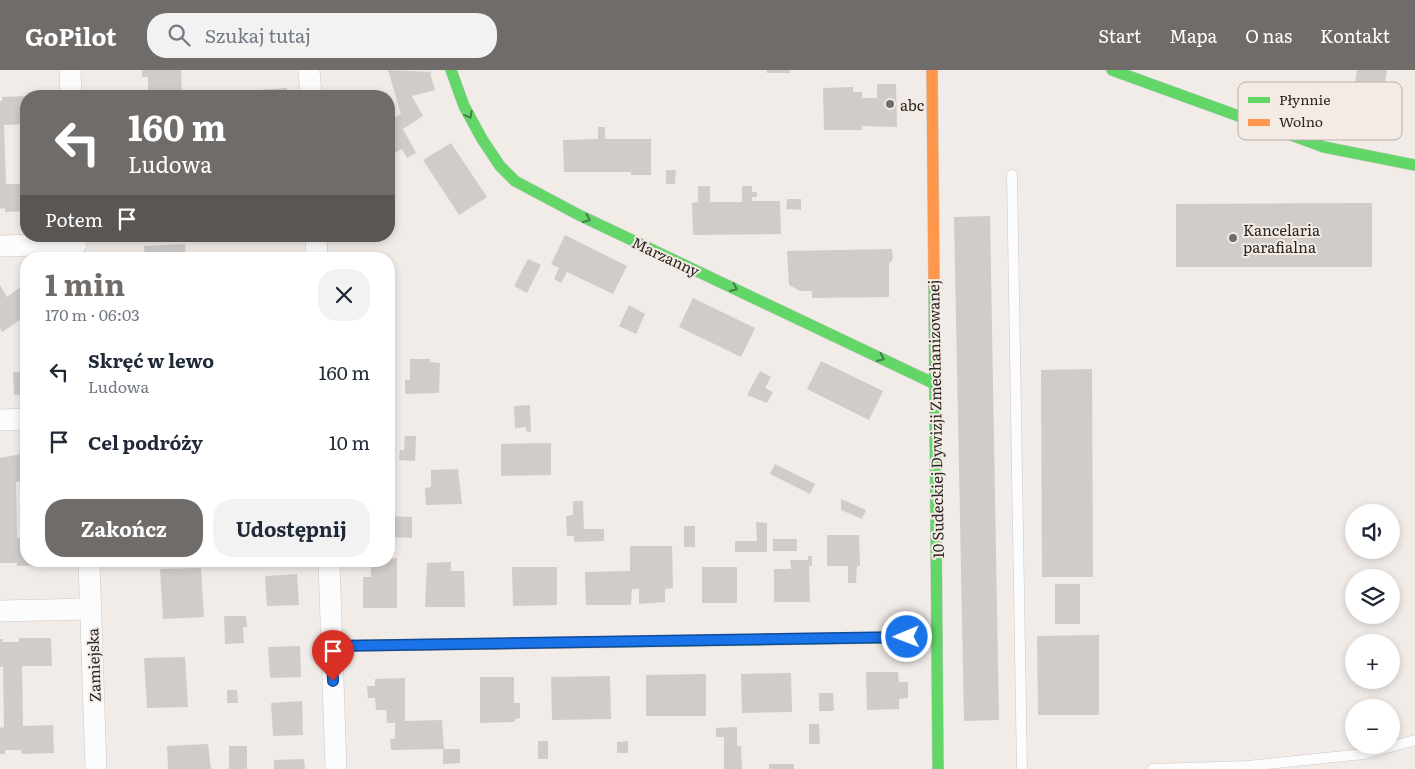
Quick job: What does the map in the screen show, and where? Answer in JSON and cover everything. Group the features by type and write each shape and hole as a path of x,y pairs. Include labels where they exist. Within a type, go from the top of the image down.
{"street":[{"path":"70,70 71,90"},
{"path":"310,70 310,90"},
{"name":"Marzanny","path":"450,70 464,106 482,139 500,166 515,181 571,211 935,384"},
{"name":"10 Sudeckiej Dywizji Zmechanizowanej","path":"932,70 938,769"},
{"path":"1112,70 1238,116"},
{"path":"1305,140 1324,147 1415,165"},
{"path":"0,246 77,246"},
{"path":"0,420 20,419"},
{"name":"Zamiejska","path":"89,567 96,769"},
{"path":"329,567 336,769"},
{"path":"0,611 91,609"},
{"path":"332,646 937,636"}],"lane":[{"path":"1012,175 1022,769"},
{"path":"1152,769 1316,764 1364,754 1415,740"}],"building":[{"path":"142,70 181,70 182,90 148,90 148,77 142,77"},
{"path":"388,70 433,72 430,73 435,90 412,96 423,116 403,129 416,153 407,158 402,149 395,153 395,118 401,114"},
{"path":"767,70 790,70 790,73 767,73"},
{"path":"1357,70 1387,70 1385,82 1355,82"},
{"path":"877,84 896,84 897,127 862,126 862,130 824,130 823,88 853,87 853,92 862,92 862,98 877,98"},
{"path":"287,88 287,90 259,90"},
{"path":"20,96 20,124 4,125 6,184 20,184 20,211 5,212 5,208 0,209 0,101 2,101 2,97"},
{"path":"598,127 605,127 605,139 651,139 651,175 631,175 631,172 564,172 563,140 598,139"},
{"path":"451,143 487,197 459,215 423,160"},
{"path":"666,170 676,170 675,184 666,184"},
{"path":"698,186 710,186 710,202 742,202 742,186 752,186 752,192 757,192 757,197 752,197 752,201 780,201 781,234 693,235 692,203 698,202"},
{"path":"787,199 801,199 801,210 786,209"},
{"path":"1372,203 1372,267 1176,267 1176,204"},
{"path":"990,216 999,720 964,721 954,217"},
{"path":"565,235 627,266 613,294 567,272 561,283 554,279 559,268 551,264"},
{"path":"185,244 186,252 144,252 144,246"},
{"path":"892,249 893,259 889,264 889,297 812,298 812,291 800,291 789,285 787,251"},
{"path":"528,259 541,265 527,293 514,286"},
{"path":"0,285 7,297 20,287 20,320 2,332 0,328"},
{"path":"693,298 755,328 741,357 679,327"},
{"path":"629,305 645,314 636,334 619,326"},
{"path":"410,359 430,359 430,362 440,363 439,393 405,394 405,380 410,380"},
{"path":"821,361 883,391 869,420 807,389"},
{"path":"1092,369 1093,577 1042,577 1041,370"},
{"path":"760,371 771,377 765,388 773,392 767,403 747,395"},
{"path":"13,372 20,372 20,394 14,395"},
{"path":"530,405 531,432 526,431 526,427 515,428 514,406"},
{"path":"405,436 416,436 415,461 399,460 400,450 404,450"},
{"path":"551,443 551,475 501,476 501,444"},
{"path":"20,454 20,482 16,482 17,538 20,538 20,566 17,566 17,563 0,563 0,458"},
{"path":"775,464 815,484 810,494 770,474"},
{"path":"458,469 462,504 426,505 425,488 431,487 431,470"},
{"path":"841,499 866,510 862,519 841,510"},
{"path":"573,501 583,501 584,529 604,529 604,541 574,542 574,536 567,536 566,516 573,515"},
{"path":"395,516 412,517 412,538 395,537"},
{"path":"756,522 767,523 767,552 735,552 735,541 757,541"},
{"path":"684,526 695,526 695,547 684,547"},
{"path":"827,535 859,535 860,566 857,566 856,583 848,583 848,566 827,566"},
{"path":"773,539 797,539 797,551 773,551"},
{"path":"630,546 672,546 673,588 665,589 665,602 639,604 639,589 632,589 631,605 586,605 585,572 630,571"},
{"path":"808,556 812,556 812,566 809,566 810,602 774,602 774,569 791,569 790,560 808,560"},
{"path":"395,558 397,558 397,608 363,608 363,577 371,577 371,567 395,567"},
{"path":"451,562 451,571 464,571 465,607 425,607 427,563"},
{"path":"512,567 557,567 557,605 513,606"},
{"path":"702,567 737,567 737,603 702,603"},
{"path":"201,568 204,617 163,619 160,569"},
{"path":"297,574 299,605 267,606 265,576"},
{"path":"1055,584 1080,584 1080,624 1055,624"},
{"path":"224,616 246,616 247,627 243,627 244,643 225,644"},
{"path":"1099,635 1099,715 1038,715 1037,636"},
{"path":"19,638 51,638 52,666 22,666 23,726 53,725 54,753 22,754 21,750 5,750 5,754 0,754 0,728 4,727 3,667 0,667 0,639 3,639 2,642 19,642"},
{"path":"300,646 301,677 270,678 268,647"},
{"path":"185,657 188,707 147,708 144,658"},
{"path":"866,672 898,672 899,682 908,682 908,698 899,699 899,709 867,710"},
{"path":"791,673 792,712 742,713 741,674"},
{"path":"706,674 706,716 646,716 646,675"},
{"path":"610,676 611,719 552,720 551,677"},
{"path":"480,677 514,677 514,703 520,703 520,718 515,719 514,722 480,723"},
{"path":"405,678 405,721 442,720 444,749 460,749 460,763 443,764 443,749 391,750 390,739 395,739 395,723 387,723 386,710 376,710 375,698 368,698 367,686 375,686 375,679"},
{"path":"227,690 237,690 238,703 227,703"},
{"path":"819,693 833,693 834,711 819,711"},
{"path":"302,701 303,735 273,736 271,703"},
{"path":"809,724 819,724 820,744 809,744"},
{"path":"737,727 737,746 741,746 742,769 724,769 724,737 716,737 716,728"},
{"path":"538,741 548,741 548,759 538,759"},
{"path":"628,741 628,753 617,753 617,742"},
{"path":"208,744 211,769 168,769 167,746"},
{"path":"229,746 247,746 247,769 229,769"},
{"path":"304,759 305,769 274,769 274,760"},
{"path":"769,764 794,764 794,769 769,769"}],"traffic: fast":[{"path":"451,70 464,106 482,139 500,166 515,181 579,215 935,384"},
{"path":"1112,70 1238,116"},
{"path":"1305,140 1324,147 1415,165"},
{"path":"934,285 938,769"},
{"path":"614,642 937,637"}],"traffic: slow":[{"path":"932,70 934,285"},
{"path":"332,646 614,642"}],"place":[{"name":"abc","path":"890,104"},
{"name":"Kancelaria parafialna","path":"1233,238"}],"route":[{"path":"333,681 332,646 907,637"}]}
